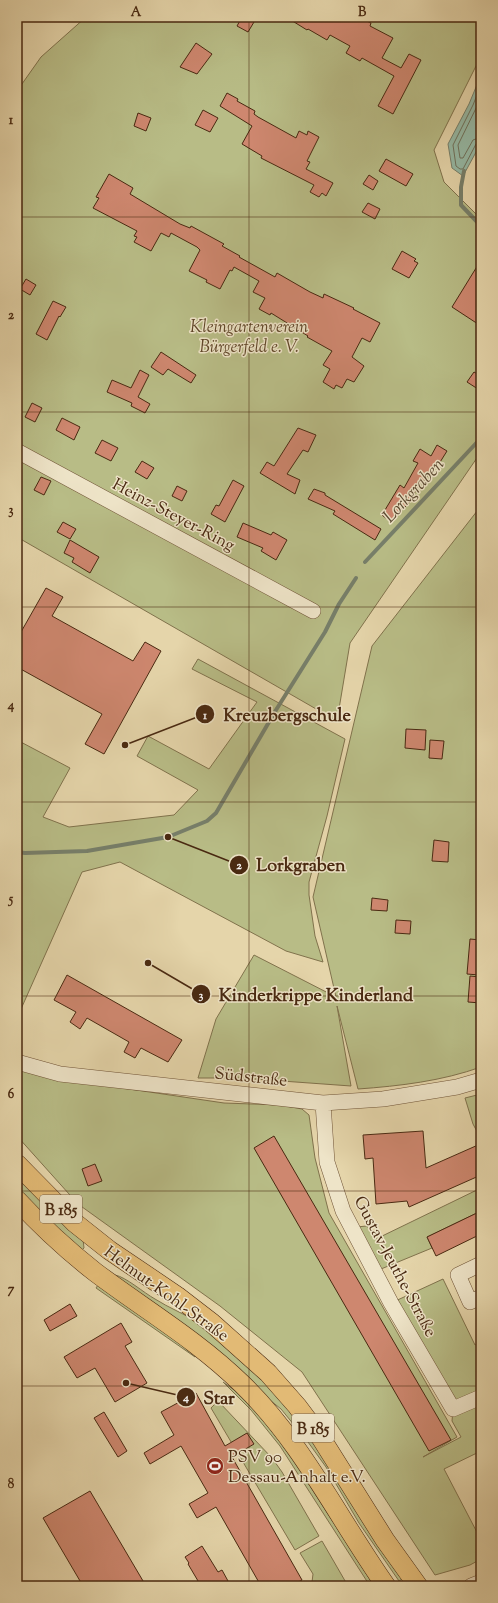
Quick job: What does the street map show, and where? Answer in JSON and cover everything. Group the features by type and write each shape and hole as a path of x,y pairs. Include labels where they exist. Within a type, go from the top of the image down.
{"main road":[{"name":"Helmut-Kohl-Straße","path":"17,1164 75,1223 109,1250 177,1296 212,1323 268,1373 297,1406 321,1438 385,1540 418,1586"},
{"name":"Helmut-Kohl-Straße","path":"17,1200 59,1242 88,1266 212,1356 255,1397 314,1472 352,1536 386,1586"}],"street":[{"name":"Heinz-Steyer-Ring","path":"17,452 313,611"},
{"name":"Südstraße","path":"17,1062 60,1074 323,1103 382,1099 457,1087 481,1080"},
{"name":"Gustav-Jeuthe-Straße","path":"323,1103 327,1162 342,1211 391,1303 453,1409 481,1396"},
{"path":"481,1264 458,1275 470,1302 481,1297"},
{"path":"471,1586 481,1582"}],"green space":[{"name":"Kleingartenverein Bürgerfeld e. V.","path":"86,17 481,17 481,56 434,150 444,182 481,219 481,452 350,643 337,721 17,537 17,91 41,57"},
{"path":"481,506 481,1067 451,1076 421,1082 358,1089 337,1006 351,1086 240,1078 198,1078 216,1019 254,955 336,997 313,897 372,646"},
{"path":"198,659 345,739 327,816 309,882 309,895 315,936 323,962 286,951 120,862 82,872 17,1018 17,740 70,768 43,817 69,827 174,815 198,790 137,756 148,736 209,769 257,702 192,669"},
{"path":"17,1068 75,1081 224,1103 280,1105 302,1109 309,1115 315,1158 329,1213 457,1437 423,1457 461,1437 452,1421 453,1409 391,1303 443,1279 475,1345 481,1342 481,1451 444,1469 481,1540 481,1559 470,1565 435,1575 302,1372 220,1306 78,1204 17,1136"},
{"path":"481,1094 481,1139 473,1124 465,1098"},
{"path":"17,1175 83,1239 84,1248 82,1250 29,1202 17,1189"},
{"path":"481,1188 481,1211 427,1237 432,1248 381,1269 356,1227 367,1226 376,1239"},
{"path":"115,1275 199,1323 268,1385 312,1440 402,1579 399,1581 359,1523 326,1467 281,1409"},
{"path":"98,1285 196,1355 195,1357 96,1288"},
{"path":"223,1382 251,1404 284,1445 374,1586 370,1586 280,1446 251,1410"},
{"path":"218,1401 272,1458 282,1472 319,1536 295,1550 211,1408"},
{"path":"322,1541 348,1586 312,1582 313,1574 300,1553"}],"water":[{"path":"481,75 481,143 463,176 452,168 448,144 469,104"}],"building":[{"path":"242,17 254,17 252,21 254,22 248,32 237,26"},
{"path":"286,17 358,17 371,23 370,26 393,38 382,58 401,68 409,54 421,60 393,114 378,106 394,76 362,58 360,61 346,53 350,46 330,35 327,40"},
{"path":"196,43 212,54 197,74 180,67"},
{"path":"227,93 238,99 237,101 255,111 254,114 258,117 296,138 299,131 307,135 308,131 319,137 307,161 310,162 306,169 333,183 326,196 322,193 319,197 310,192 314,185 261,158 262,156 242,144 252,126 220,106"},
{"path":"203,110 218,118 210,132 195,125"},
{"path":"138,113 151,118 146,131 134,126"},
{"path":"386,159 413,174 406,186 379,171"},
{"path":"109,174 133,188 130,194 180,224 190,228 191,226 224,244 222,246 275,277 277,273 310,292 323,298 324,294 354,308 353,309 380,323 370,342 362,338 352,357 364,366 354,382 347,379 342,388 336,385 334,389 323,382 330,369 323,365 332,351 307,337 308,336 271,313 270,315 259,309 265,298 253,292 259,281 234,267 232,271 230,270 220,289 206,282 207,280 189,271 200,250 197,247 171,233 169,237 161,233 151,251 134,242 137,237 134,236 137,231 93,208 99,198 96,197"},
{"path":"369,175 378,181 373,190 363,184"},
{"path":"368,203 380,209 375,219 362,212"},
{"path":"402,251 416,259 414,261 418,263 409,278 392,269"},
{"path":"481,260 481,326 452,307"},
{"path":"26,279 36,285 30,295 20,289"},
{"path":"53,301 66,307 60,317 59,316 47,340 36,334"},
{"path":"161,352 196,375 191,383 168,369 163,375 151,367"},
{"path":"140,370 149,375 138,397 150,404 145,413 131,406 132,403 107,392 112,380 131,388"},
{"path":"474,372 481,376 481,391 467,382"},
{"path":"32,403 42,408 35,422 25,417"},
{"path":"62,418 80,427 74,440 56,430"},
{"path":"298,428 316,435 308,452 303,450 287,474 300,480 295,494 260,473 267,462 274,466"},
{"path":"102,440 118,448 111,461 95,453"},
{"path":"437,445 447,451 437,467 434,465 424,481 422,479 409,503 405,507 403,506 391,522 382,515 400,485 404,488 418,463 413,461 420,449 431,456"},
{"path":"142,461 154,468 147,479 135,472"},
{"path":"41,477 51,481 44,495 34,490"},
{"path":"233,480 244,486 225,522 211,514 216,505 219,506"},
{"path":"177,486 187,491 182,501 172,496"},
{"path":"314,489 325,493 325,495 381,529 375,540 333,514 335,511 308,499"},
{"path":"63,522 76,529 70,539 57,532"},
{"path":"243,523 271,535 273,532 287,540 276,560 261,551 263,548 237,537"},
{"path":"70,540 99,557 90,573 72,562 74,558 64,553"},
{"path":"46,588 63,597 52,616 133,661 145,642 161,651 104,754 85,744 102,714 17,667 17,639"},
{"path":"406,729 426,730 425,750 405,748"},
{"path":"430,740 444,741 442,759 429,758"},
{"path":"434,840 449,842 448,862 432,861"},
{"path":"372,898 388,900 387,911 371,910"},
{"path":"396,920 411,921 410,934 395,933"},
{"path":"470,939 481,940 479,975 467,974"},
{"path":"67,975 182,1040 168,1062 141,1048 135,1058 124,1052 129,1042 87,1018 80,1029 70,1022 76,1012 54,1000"},
{"path":"470,976 481,977 481,1003 468,1002"},
{"path":"423,1131 426,1168 478,1145 481,1152 481,1175 409,1207 407,1201 376,1204 373,1158 365,1159 363,1135"},
{"path":"274,1136 451,1440 429,1451 254,1148"},
{"path":"95,1164 102,1181 88,1186 82,1169"},
{"path":"481,1211 481,1234 436,1256 427,1237"},
{"path":"70,1304 77,1316 50,1331 44,1320"},
{"path":"121,1323 132,1342 125,1346 147,1383 115,1402 95,1368 77,1378 64,1357"},
{"name":"PSV 90 Dessau-Anhalt e.V.","path":"196,1393 225,1446 247,1433 254,1444 232,1457 302,1580 291,1586 261,1586 216,1507 197,1518 189,1504 208,1493 181,1446 150,1464 144,1453 174,1435 161,1412"},
{"path":"104,1412 127,1451 118,1457 94,1418"},
{"path":"90,1491 146,1586 83,1586 43,1518"},
{"path":"202,1546 218,1572 222,1570 228,1581 221,1586 201,1586 188,1564 189,1563 185,1557"}],"waterway":[{"name":"Lorkgraben","path":"464,171 461,187 461,205 481,226"},
{"name":"Lorkgraben","path":"365,562 481,438"},
{"name":"Lorkgraben","path":"17,852 87,851 168,837 207,821 216,813 276,710 325,632 339,604 356,578"}],"place":[{"name":"Kreuzbergschule","path":"125,745"},
{"name":"Lorkgraben","path":"168,837"},
{"name":"Kinderkrippe Kinderland","path":"148,963"},
{"name":"Star","path":"126,1383"},
{"name":"PSV 90 Dessau-Anhalt e.V.","path":"215,1466"}]}
